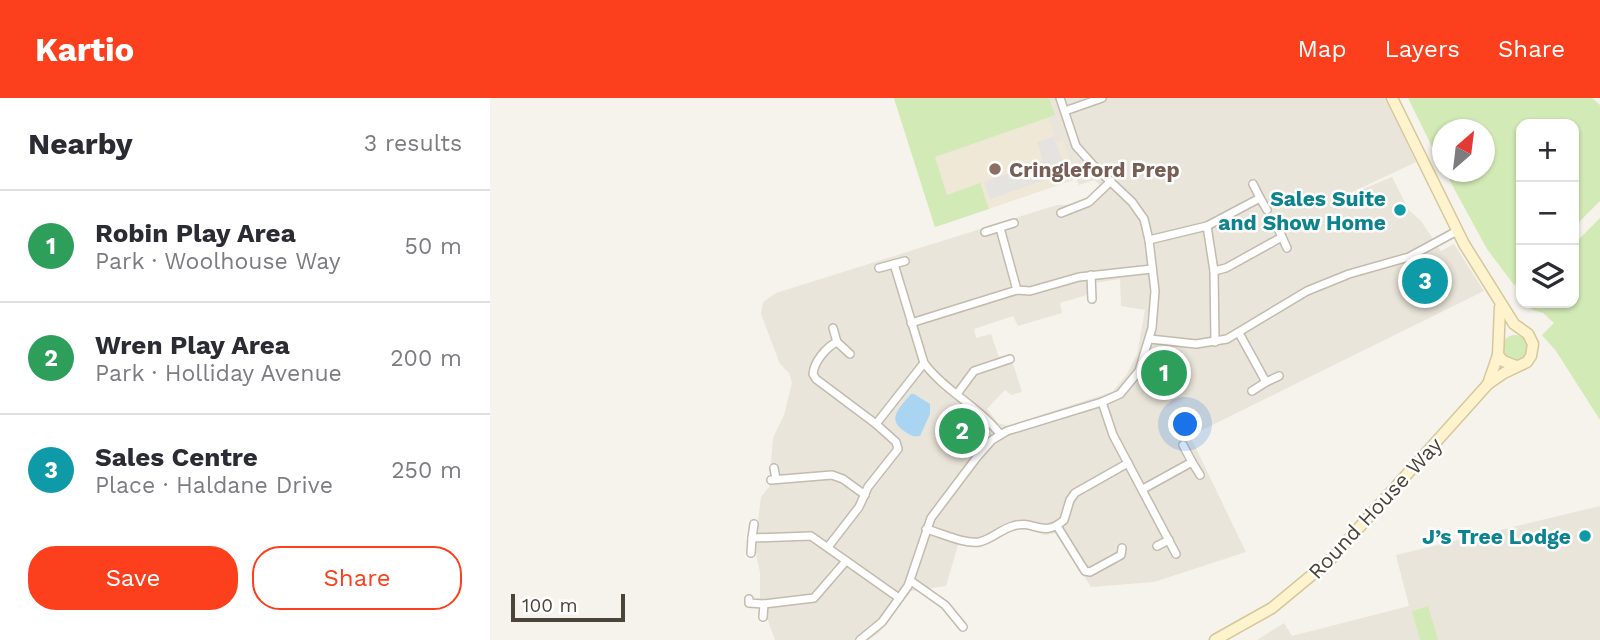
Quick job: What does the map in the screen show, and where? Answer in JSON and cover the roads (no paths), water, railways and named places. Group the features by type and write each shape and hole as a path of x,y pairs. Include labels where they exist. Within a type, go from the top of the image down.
{"street":[{"path":"860,640 874,630 911,581 931,518 977,457 1000,435 1120,394 1139,371 1150,339 1155,291 1144,219 1132,202 1076,146 1060,98"},
{"path":"1065,111 1102,98"},
{"path":"1392,98 1457,230 1514,324 1531,339 1534,350 1527,362 1516,366 1503,361 1498,355 1500,303"},
{"path":"1061,213 1089,202 1111,181"},
{"path":"1253,184 1268,210"},
{"path":"1149,240 1208,226 1260,198"},
{"path":"1275,222 1287,248"},
{"path":"985,232 1014,223"},
{"path":"1208,226 1214,271 1215,342"},
{"path":"1000,228 1017,290"},
{"path":"1150,339 1175,343 1215,342 1239,333 1307,291 1349,274 1409,257 1457,230"},
{"path":"1214,271 1226,268 1282,237"},
{"path":"879,268 905,261"},
{"path":"894,264 924,363 933,375 981,412 1000,435"},
{"path":"911,323 1017,290 1030,291 1079,276 1152,269"},
{"path":"1091,275 1092,299"},
{"path":"833,328 837,342 850,354"},
{"path":"1499,340 1509,330 1523,331"},
{"path":"1239,333 1266,382"},
{"path":"828,547 859,507 868,487 898,449 896,442 876,424 813,374 817,362 832,344 837,342"},
{"name":"Round House Way","path":"1488,384 1498,355"},
{"path":"957,394 979,369 1010,359"},
{"path":"876,424 924,363"},
{"name":"Round House Way","path":"1214,640 1272,608 1330,560 1488,384 1516,366"},
{"path":"1252,391 1279,376"},
{"path":"1102,402 1107,422 1176,554"},
{"path":"1183,445 1199,475"},
{"path":"1143,489 1192,462"},
{"path":"926,529 979,542 1013,526 1025,524 1041,530 1057,526 1064,520 1075,493 1128,463"},
{"path":"774,468 774,480 832,475 843,479 865,495"},
{"path":"751,553 754,524"},
{"path":"1057,526 1085,571 1090,572 1121,555 1122,548"},
{"path":"752,538 805,534 811,536 899,598"},
{"path":"1157,546 1169,540"},
{"path":"747,602 764,604 814,598 846,561"},
{"path":"911,581 945,605 963,627"},
{"path":"763,617 764,604"}],"water":[{"path":"911,394 930,404 930,414 920,436 910,435 896,422 897,413"}],"place":[{"name":"Cringleford Prep","path":"995,169"},
{"name":"Sales Suite and Show Home","path":"1400,210"},
{"name":"Sales Centre","path":"1425,281"},
{"name":"Robin Play Area","path":"1164,373"},
{"name":"Wren Play Area","path":"962,431"},
{"name":"J’s Tree Lodge","path":"1585,536"}]}
